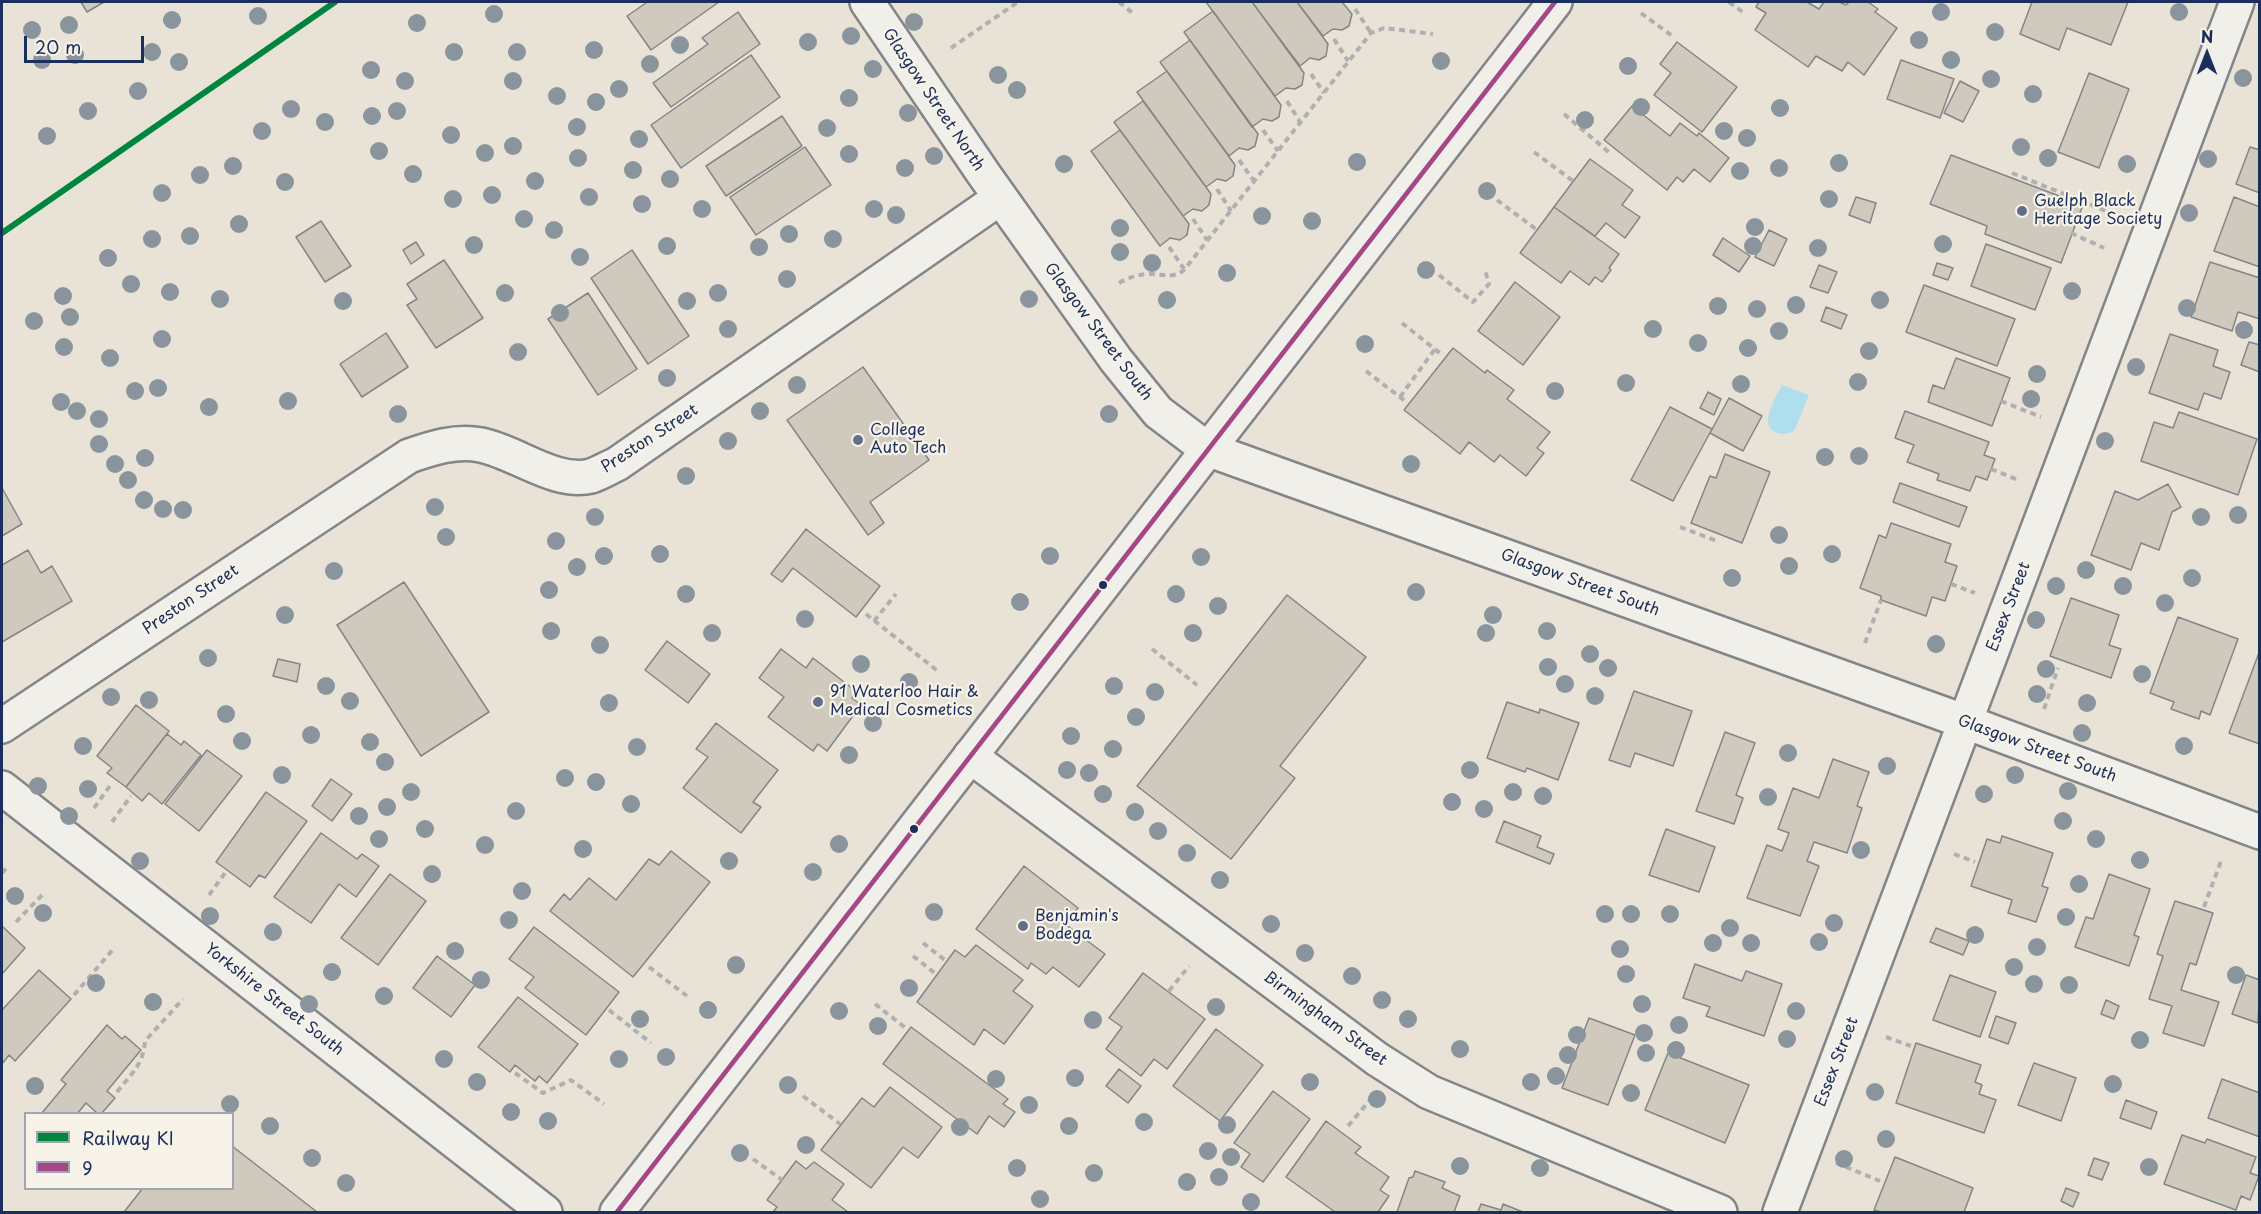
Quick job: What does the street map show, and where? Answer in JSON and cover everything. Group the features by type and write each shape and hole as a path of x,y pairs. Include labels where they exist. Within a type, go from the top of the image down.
{"street":[{"name":"Glasgow Street North","path":"867,2 1000,198"},
{"path":"617,1212 1555,2"},
{"name":"Essex Street","path":"1780,1212 2237,2"},
{"name":"Glasgow Street South","path":"1000,198 1116,360 1158,412 1207,449 1966,722 2259,832"},
{"name":"Preston Street","path":"2,726 409,456 439,445 479,444 508,452 562,477 590,476 617,464 1000,198"},
{"name":"Birmingham Street","path":"970,756 1368,1052 1429,1092 1720,1212"},
{"name":"Yorkshire Street South","path":"2,788 545,1212"}],"path":[{"path":"951,48 1018,2"},
{"path":"1119,2 1135,15"},
{"path":"1729,2 1744,13"},
{"path":"1355,9 1371,33"},
{"path":"1641,13 1674,38"},
{"path":"1119,284 1131,277 1147,274 1173,276 1184,270 1371,33 1384,28 1433,34"},
{"path":"1334,39 1348,62"},
{"path":"1311,74 1324,93"},
{"path":"1287,101 1300,122"},
{"path":"1564,114 1611,154"},
{"path":"1263,130 1278,151"},
{"path":"1534,152 1573,182"},
{"path":"1239,160 1254,181"},
{"path":"2012,173 2117,215"},
{"path":"1217,189 1231,211"},
{"path":"1497,200 1537,230"},
{"path":"1193,219 1208,240"},
{"path":"2071,233 2105,248"},
{"path":"1169,247 1184,270"},
{"path":"1439,275 1473,302 1489,284 1485,270"},
{"path":"1402,323 1441,354"},
{"path":"1400,397 1435,349"},
{"path":"1366,371 1405,401"},
{"path":"2001,401 2041,417"},
{"path":"1991,469 2018,480"},
{"path":"1680,527 1717,540"},
{"path":"1951,584 1975,594"},
{"path":"874,621 896,594"},
{"path":"1865,643 1881,600"},
{"path":"866,614 939,672"},
{"path":"1152,649 1197,685"},
{"path":"2044,709 2058,668"},
{"path":"94,807 112,783"},
{"path":"112,822 131,796"},
{"path":"1949,852 1975,862"},
{"path":"2204,907 2221,861"},
{"path":"2,873 8,866"},
{"path":"209,895 225,873"},
{"path":"16,922 44,893"},
{"path":"923,943 946,961"},
{"path":"74,995 115,947"},
{"path":"913,956 936,974"},
{"path":"1169,991 1190,965"},
{"path":"649,967 687,996"},
{"path":"117,1092 141,1063 145,1041 183,999"},
{"path":"875,1004 907,1029"},
{"path":"609,1010 651,1043"},
{"path":"1880,1035 1911,1046"},
{"path":"515,1073 543,1093 571,1080 604,1104"},
{"path":"803,1096 840,1124"},
{"path":"1348,1125 1370,1100"},
{"path":"753,1159 782,1180"},
{"path":"1833,1162 1880,1181"}],"water":[{"path":"1782,385 1809,395 1794,431 1780,434 1770,428 1768,417"}],"building":[{"path":"81,2 104,2 87,12"},
{"path":"644,2 719,2 651,50 627,16 646,3"},
{"path":"1206,2 1252,2 1304,73 1302,85 1295,89 1286,88 1275,96"},
{"path":"1252,2 1297,2 1328,44 1326,56 1319,60 1310,58 1300,66"},
{"path":"1297,2 1342,2 1352,14 1349,26 1342,30 1333,29 1323,36"},
{"path":"1759,2 1807,2 1819,9 1824,2 1839,2 1846,5 1849,2 1868,2 1878,9 1875,12 1897,28 1864,75 1848,62 1842,71 1816,56 1808,67 1755,30 1766,13 1756,7"},
{"path":"2032,2 2128,2 2111,45 2067,28 2059,50 2020,34"},
{"path":"1213,11 1281,105 1279,117 1272,121 1263,119 1252,127 1184,32"},
{"path":"738,12 760,44 671,107 653,83 708,44 702,38"},
{"path":"1190,40 1258,134 1255,146 1248,150 1239,148 1229,156 1160,62"},
{"path":"1677,42 1737,87 1702,132 1654,95 1671,73 1660,64"},
{"path":"751,55 780,97 681,168 651,125"},
{"path":"1901,60 1954,79 1940,118 1887,99"},
{"path":"1167,71 1235,165 1233,176 1226,181 1217,179 1206,187 1137,92"},
{"path":"2089,73 2129,89 2099,168 2058,152"},
{"path":"1960,81 1979,91 1963,122 1944,113"},
{"path":"1143,101 1211,194 1209,205 1202,211 1193,209 1183,216 1114,122"},
{"path":"1632,106 1670,136 1680,123 1697,136 1699,133 1729,158 1710,182 1694,169 1683,182 1677,177 1667,190 1604,140"},
{"path":"782,116 802,146 726,196 706,166"},
{"path":"1120,130 1189,224 1187,235 1180,240 1170,238 1160,246 1091,151"},
{"path":"805,147 831,185 756,235 730,197"},
{"path":"2250,147 2260,150 2260,193 2236,184"},
{"path":"1951,155 2083,205 2061,263 1985,234 1987,226 1930,204"},
{"path":"1590,159 1633,190 1622,205 1640,217 1625,238 1606,223 1595,236 1554,207"},
{"path":"1856,197 1876,203 1870,223 1849,215"},
{"path":"2234,197 2260,207 2260,267 2214,251"},
{"path":"1554,207 1619,254 1602,282 1595,277 1589,285 1570,271 1561,283 1520,253"},
{"path":"321,221 351,266 325,282 296,237"},
{"path":"1769,230 1787,239 1774,266 1755,257"},
{"path":"1723,238 1750,256 1739,272 1713,255"},
{"path":"416,242 424,255 411,264 403,250"},
{"path":"1986,244 2051,268 2035,310 1971,286"},
{"path":"632,250 689,336 648,364 591,278"},
{"path":"444,260 483,318 436,348 407,305 417,299 407,284"},
{"path":"2210,262 2260,278 2260,319 2238,312 2232,331 2191,317"},
{"path":"1937,263 1953,268 1948,280 1933,275"},
{"path":"1819,265 1837,272 1828,293 1810,287"},
{"path":"1515,282 1560,317 1523,365 1478,331"},
{"path":"1924,285 2015,319 1997,366 1906,332"},
{"path":"588,293 637,369 598,395 548,319"},
{"path":"1826,307 1847,315 1841,329 1821,321"},
{"path":"386,333 408,367 362,397 340,364"},
{"path":"2170,334 2218,350 2213,366 2230,372 2221,399 2204,393 2198,410 2149,393"},
{"path":"2249,342 2260,345 2260,372 2241,365"},
{"path":"1453,348 1485,373 1487,370 1514,390 1507,399 1550,432 1537,448 1544,453 1526,476 1500,455 1494,462 1469,442 1460,454 1404,410"},
{"path":"1956,358 2010,378 1992,426 1928,402 1933,385 1944,389"},
{"name":"College Auto Tech","path":"863,367 929,460 870,502 884,523 868,535 787,420"},
{"path":"1708,392 1721,399 1714,415 1700,408"},
{"path":"1729,398 1762,416 1743,451 1710,433"},
{"path":"1670,407 1712,429 1673,501 1631,480"},
{"path":"1905,411 1989,442 1984,455 1995,459 1987,480 1976,476 1970,491 1937,480 1939,474 1907,462 1914,445 1895,438"},
{"path":"2179,412 2257,439 2238,495 2141,461 2154,422 2173,428"},
{"path":"1725,454 1770,472 1742,543 1691,523 1710,476 1716,478"},
{"path":"1900,483 1967,507 1959,527 1893,502"},
{"path":"2168,484 2181,507 2172,512 2159,550 2141,543 2131,570 2091,555 2115,491 2138,500"},
{"path":"2,488 22,524 2,536"},
{"path":"1891,523 1951,544 1945,562 1957,566 1945,601 1932,597 1926,616 1881,600 1881,596 1860,588 1879,535 1886,538"},
{"path":"806,529 880,586 856,617 793,568 782,582 771,574"},
{"path":"28,550 41,573 52,566 72,601 2,642 2,565"},
{"path":"404,582 489,712 421,756 337,625"},
{"path":"1287,595 1366,657 1280,766 1295,778 1231,859 1137,786"},
{"path":"2071,598 2119,615 2109,645 2121,649 2111,678 2050,656"},
{"path":"2178,617 2238,639 2210,715 2201,711 2199,719 2171,709 2174,702 2150,693"},
{"path":"667,641 710,674 688,703 645,670"},
{"name":"91 Waterloo Hair & Medical Cosmetics","path":"781,649 806,668 813,658 857,692 852,698 861,705 827,751 818,744 813,751 768,717 784,697 759,678"},
{"path":"2260,650 2260,744 2229,733"},
{"path":"278,659 300,664 297,682 273,676"},
{"path":"1634,691 1692,711 1673,766 1635,753 1630,767 1609,760"},
{"path":"1507,702 1539,713 1540,709 1579,723 1558,780 1527,768 1525,772 1487,758"},
{"path":"136,705 169,731 126,787 107,773 112,768 97,756"},
{"path":"716,723 778,770 753,802 761,807 741,833 683,788 708,757 696,749"},
{"path":"1725,732 1755,743 1736,795 1743,798 1734,824 1696,811"},
{"path":"167,734 181,745 184,741 201,755 162,804 149,793 142,801 126,787"},
{"path":"207,750 242,776 199,831 165,804"},
{"path":"1833,759 1869,772 1857,806 1862,808 1847,853 1814,842 1807,861 1819,866 1800,916 1747,898 1767,845 1782,851 1789,833 1778,829 1793,788 1819,798"},
{"path":"331,779 352,794 332,821 312,806"},
{"path":"266,792 307,821 265,878 259,875 250,887 216,862"},
{"path":"1504,821 1541,836 1537,847 1554,854 1550,864 1496,842"},
{"path":"1666,829 1715,847 1699,892 1649,875"},
{"path":"321,833 357,859 362,854 379,866 356,897 339,884 311,923 274,897"},
{"path":"2002,836 2053,853 2042,886 2048,888 2036,922 2008,913 2012,900 1971,886 1987,839 2000,843"},
{"path":"671,851 710,882 633,977 550,911 564,894 570,900 589,878 616,900 649,859 659,865"},
{"name":"Benjamin's Bodega","path":"1024,866 1078,908 1065,924 1105,954 1079,987 1053,967 1046,974 1031,963 1028,969 976,929"},
{"path":"390,874 426,901 378,965 341,938"},
{"path":"2109,874 2150,889 2134,935 2139,937 2129,966 2075,947 2086,917 2093,919"},
{"path":"2175,901 2213,913 2196,965 2190,963 2181,990 2219,1002 2204,1046 2163,1033 2172,1006 2149,999 2163,956 2157,954"},
{"path":"2,926 25,948 2,974"},
{"path":"534,927 619,992 586,1035 525,988 534,977 509,959"},
{"path":"1936,928 1969,941 1963,955 1930,942"},
{"path":"976,945 1023,980 1013,991 1033,1006 1004,1044 984,1029 974,1045 917,1002 955,950 965,957"},
{"path":"437,956 475,985 451,1017 413,988"},
{"path":"1695,964 1742,981 1746,971 1782,984 1764,1036 1706,1016 1710,1007 1683,998"},
{"path":"39,970 71,999 15,1061 9,1055 2,1064 2,1010"},
{"path":"1143,973 1205,1019 1167,1069 1154,1059 1141,1076 1106,1049 1122,1027 1109,1018"},
{"path":"1950,975 1996,992 1980,1037 1933,1020"},
{"path":"2246,975 2260,980 2258,1023 2232,1014"},
{"path":"518,997 578,1044 547,1083 539,1076 535,1081 515,1065 510,1072 478,1047"},
{"path":"2106,1000 2119,1006 2114,1019 2101,1014"},
{"path":"1996,1016 2016,1023 2008,1044 1989,1037"},
{"path":"1589,1018 1635,1035 1608,1105 1562,1088"},
{"path":"107,1025 122,1039 125,1036 141,1050 107,1091 115,1098 103,1112 96,1112 86,1103 79,1112 43,1112 66,1084 61,1080"},
{"path":"911,1027 1008,1099 1003,1104 1015,1112 1004,1127 989,1116 977,1134 883,1064"},
{"path":"1216,1029 1263,1065 1220,1121 1173,1086"},
{"path":"1916,1043 1981,1065 1975,1082 1982,1085 1979,1094 1996,1100 1984,1133 1896,1103"},
{"path":"1668,1053 1749,1085 1725,1143 1645,1110"},
{"path":"2034,1063 2076,1078 2061,1121 2018,1105"},
{"path":"1119,1069 1141,1086 1128,1103 1106,1086"},
{"path":"2222,1079 2260,1093 2260,1137 2208,1118"},
{"path":"890,1087 942,1127 918,1158 903,1147 871,1188 821,1150 862,1098 874,1107"},
{"path":"1273,1091 1310,1119 1263,1182 1241,1167 1250,1154 1234,1143"},
{"path":"2126,1100 2157,1112 2151,1129 2120,1118"},
{"path":"1326,1121 1361,1147 1355,1153 1389,1177 1380,1190 1389,1196 1378,1212 1335,1212 1286,1177"},
{"path":"2182,1135 2205,1143 2207,1139 2256,1157 2250,1173 2259,1176 2250,1200 2241,1196 2236,1210 2164,1184"},
{"path":"234,1148 317,1212 124,1212 141,1190 234,1190"},
{"path":"1895,1157 1973,1188 1964,1212 1881,1212 1874,1210"},
{"path":"2094,1158 2109,1163 2102,1180 2088,1175"},
{"path":"796,1161 806,1169 814,1162 844,1184 832,1200 848,1212 773,1212 777,1207 767,1200"},
{"path":"1415,1171 1445,1182 1442,1188 1460,1196 1454,1212 1397,1212 1409,1178 1413,1177"},
{"path":"2066,1188 2079,1193 2073,1207 2061,1201"},
{"path":"1481,1204 1501,1210 1503,1204 1523,1212 1478,1212"}],"rail line":[{"name":"KI","path":"2,233 335,2"}],"transit line":[{"name":"9","path":"617,1212 1555,2"}],"place":[{"name":"Guelph Black Heritage Society","path":"2022,211"},
{"name":"College Auto Tech","path":"858,440"},
{"name":"91 Waterloo Hair & Medical Cosmetics","path":"818,702"},
{"name":"Benjamin's Bodega","path":"1023,926"}]}
